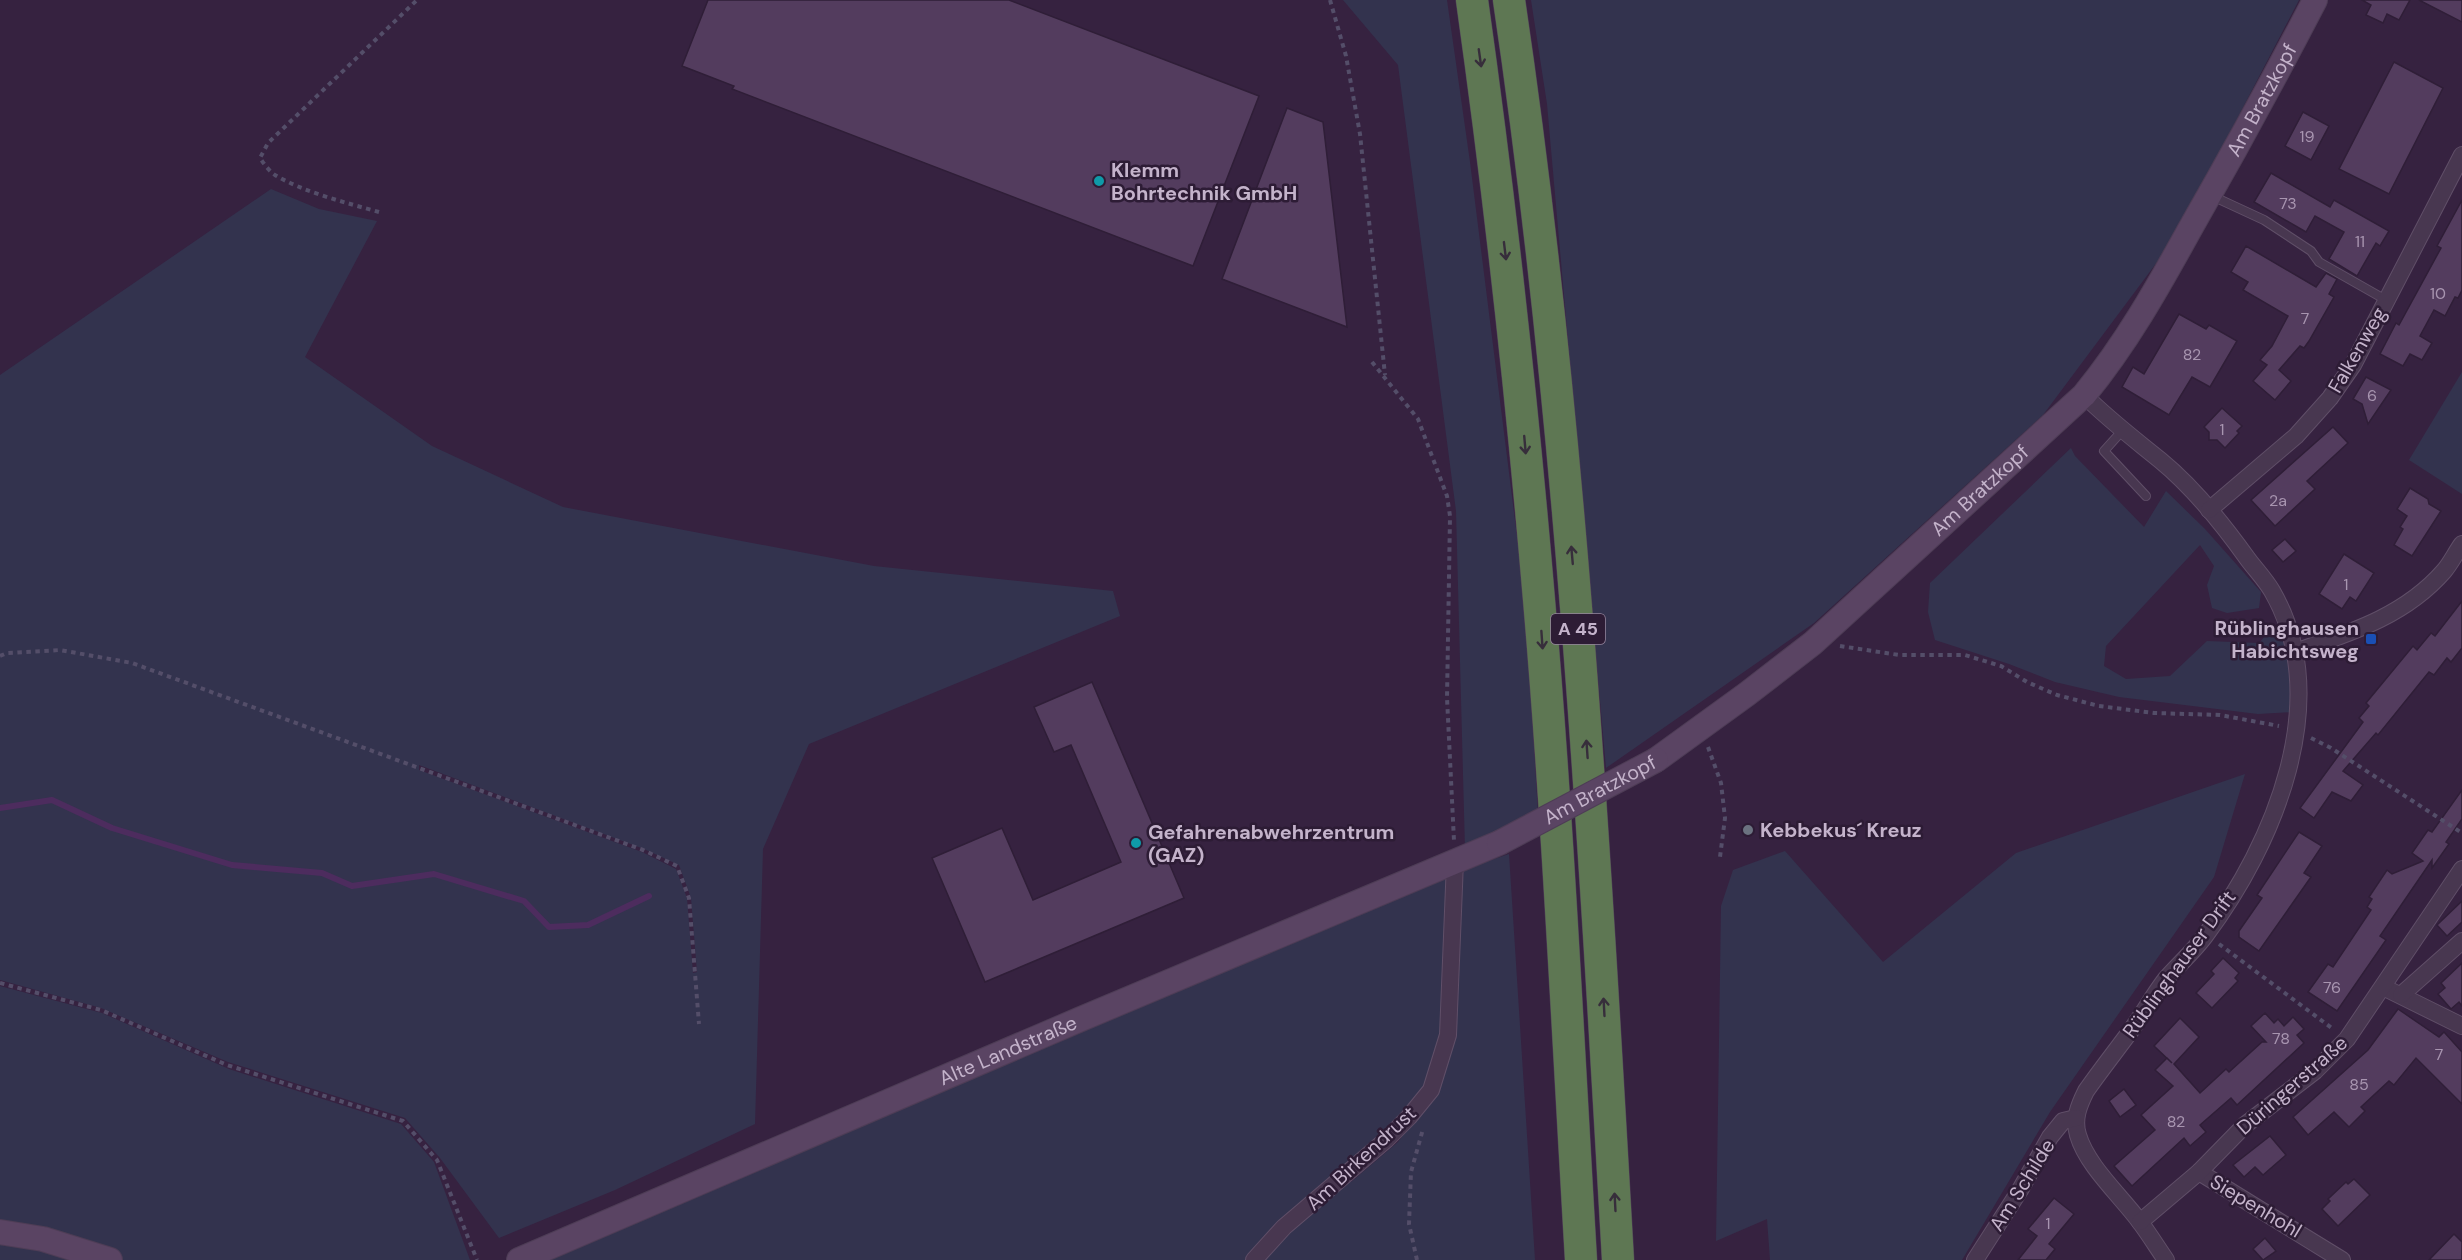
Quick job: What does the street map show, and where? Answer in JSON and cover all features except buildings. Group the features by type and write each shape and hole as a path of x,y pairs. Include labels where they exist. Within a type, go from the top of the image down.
{"highway":[{"name":"A 45","path":"1472,0 1494,154 1513,319 1539,602 1581,1260"},
{"name":"A 45","path":"1509,0 1549,306 1576,597 1600,946 1618,1260"}],"street":[{"name":"Am Bratzkopf","path":"1499,843 1656,760 1813,643 2084,395 2123,343 2210,195 2315,0"},
{"name":"Falkenweg","path":"2209,510 2295,436 2330,398 2353,365 2462,155"},
{"name":"Rüblinghauser Drift","path":"2076,1118 2086,1091 2166,980 2206,935 2255,854 2281,796 2296,731 2298,689 2295,652 2286,619 2271,590 2209,510 2161,460 2121,431 2084,395"},
{"path":"2295,652 2358,631 2406,604 2445,570 2462,544"},
{"name":"Alte Landstraße","path":"519,1260 1499,843"},
{"name":"Am Birkendrust","path":"1254,1260 1284,1227 1386,1140 1431,1090 1448,1035 1455,862"},
{"name":"Düringerstraße","path":"2140,1222 2199,1172 2245,1125 2315,1071 2347,1040 2462,869"},
{"path":"2402,995 2462,941"},
{"path":"2384,987 2462,1026"},
{"path":"2076,1118 2077,1134 2084,1150 2140,1222 2166,1260"},
{"name":"Am Schilde","path":"1975,1260 2020,1190 2050,1137 2063,1121 2076,1118"},
{"name":"Siepenhohl","path":"2199,1172 2342,1260"},
{"path":"0,1232 43,1239 110,1260"}],"lane":[{"path":"2210,195 2265,220 2311,251 2319,262 2386,300"},
{"path":"2121,431 2104,451 2146,496"}],"path":[{"path":"379,212 324,195 274,175 260,158 268,143 417,0"},
{"path":"1330,0 1346,56 1360,134 1385,376"},
{"path":"1372,362 1418,419 1447,496 1450,516 1447,699 1455,862"},
{"path":"1813,643 1899,655 1965,655 2001,666 2027,682 2057,695 2098,706 2154,713 2220,715 2271,723 2296,731 2331,748 2462,832"},
{"path":"0,656 7,653 60,650 132,663 632,846 677,866 689,898 699,1024"},
{"path":"1707,743 1721,783 1725,818 1720,857"},
{"path":"2230,951 2331,1028"},
{"path":"0,983 101,1010 227,1065 403,1121 437,1160 477,1260"},
{"path":"1418,1260 1409,1224 1411,1172 1420,1146 1431,1090"}],"shaded area":[{"path":"1343,0 1447,0 1470,162 1526,608 1538,814 1465,849 1456,511 1398,65"},
{"path":"1531,0 2299,0 2175,238 2043,415 1814,623 1606,768 1547,104"},
{"path":"271,189 319,209 377,221 305,357 432,446 563,507 874,566 1113,591 1120,616 809,744 763,849 755,1124 615,1190 499,1238 440,1158 405,1118 228,1062 101,1008 0,980 0,375","holes":["419,765 644,849 679,865 691,898 697,972 693,973 687,898 676,869 642,852 419,770"]},
{"path":"2462,372 2462,494 2409,460"},
{"path":"2071,448 2075,456 2144,527 2166,491 2205,529 2261,592 2259,608 2227,613 2212,608 2207,585 2214,566 2200,545 2106,646 2104,666 2126,679 2170,676 2207,641 2259,643 2272,628 2288,648 2294,712 2258,714 2119,697 2055,682 1935,640 1928,612 1930,583"},
{"path":"2245,774 2214,877 2050,1112 1962,1260 1770,1260 1767,1219 1716,1241 1721,906 1733,870 1785,851 1883,962 2016,853"},
{"path":"1509,854 1535,1260 546,1260 1052,1040 1157,999 1449,874 1443,1035 1426,1088 1346,1177 1351,1182 1398,1142 1433,1093 1453,1035 1455,964 1464,869"},
{"path":"0,986 102,1013 229,1069 401,1124 434,1162 470,1260 0,1260"}],"waterway":[{"path":"0,808 52,800 112,828 232,865 322,873 352,886 434,874 524,901 549,927 588,925 649,896"}],"place":[{"name":"Klemm Bohrtechnik GmbH","path":"1099,181"},
{"name":"Rüblinghausen Habichtsweg","path":"2371,639"},
{"name":"Kebbekus´ Kreuz","path":"1748,830"},
{"name":"Gefahrenabwehrzentrum (GAZ)","path":"1136,843"}]}
